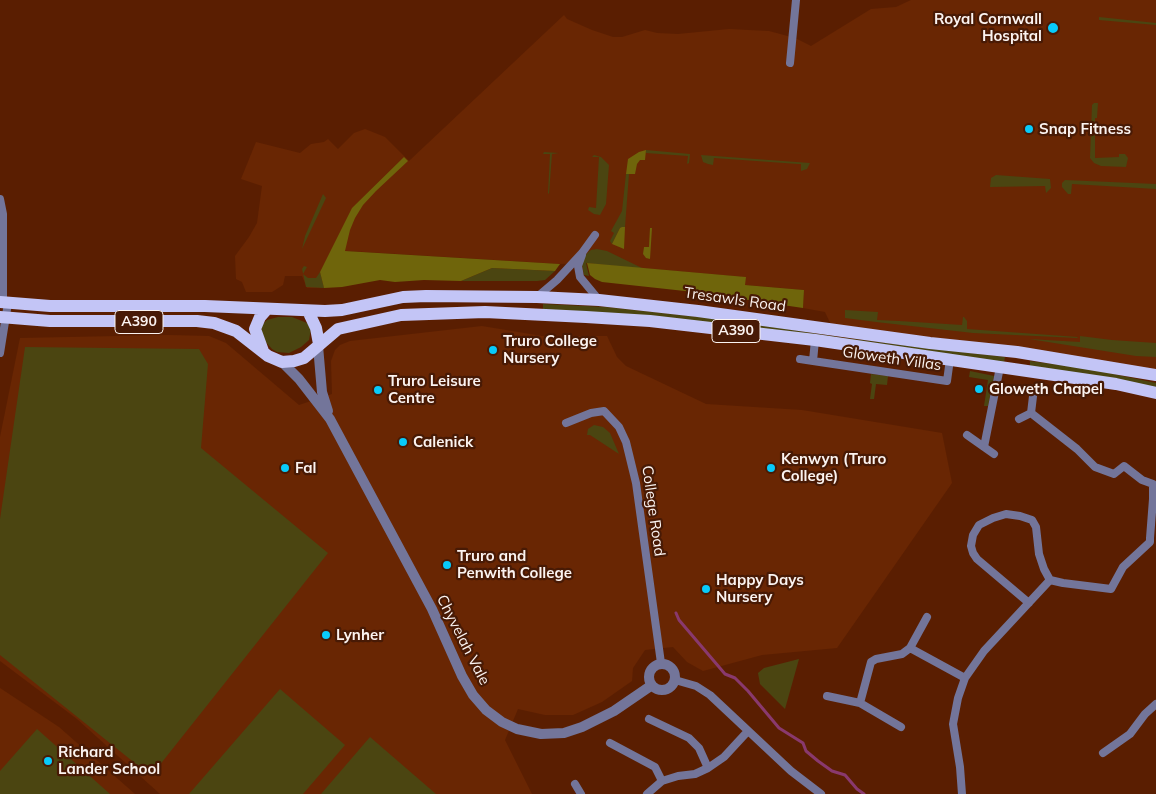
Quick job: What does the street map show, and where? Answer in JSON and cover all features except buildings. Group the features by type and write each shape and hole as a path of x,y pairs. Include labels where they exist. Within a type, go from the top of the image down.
{"highway":[{"name":"Tresawls Road","path":"308,311 334,311 420,296 537,297 599,300 698,310 901,339 1017,352 1156,376"},
{"name":"A390","path":"4,302 50,306 205,306 287,308 308,311"},
{"path":"263,351 256,333 256,324 267,309"},
{"path":"308,311 316,328 319,345"},
{"name":"Tresawls Road","path":"319,345 338,329 384,318 468,312 558,315 650,321 815,340 1116,384 1156,393"},
{"name":"A390","path":"3,318 50,321 197,321 214,323 236,331 274,359 282,362 300,360 308,356 319,345"}],"street":[{"path":"790,62 796,3"},
{"path":"0,199 3,214 4,302 0,353"},
{"path":"537,297 553,284 595,236"},
{"path":"582,253 578,266 580,277 599,300"},
{"path":"813,361 815,340"},
{"name":"Chyvelah Vale","path":"319,345 322,392 330,419"},
{"name":"Gloweth Villas","path":"800,359 947,381 950,360"},
{"name":"Chyvelah Vale","path":"282,362 299,379 330,419 432,609 462,676 473,695 486,710 502,722 516,729 541,734 564,733 582,728 614,711 652,685 657,689 666,689 675,680"},
{"path":"984,447 1000,367"},
{"path":"1030,413 1034,388"},
{"name":"College Road","path":"566,423 591,413 604,411 615,422 626,442 636,483 661,664"},
{"path":"1019,419 1030,413"},
{"path":"1028,603 973,553 971,546 973,535 980,525 992,518 1006,514 1032,520 1036,527 1039,554 1050,580 1063,584 1111,589 1123,566 1150,542 1153,499 1153,484 1142,480 1124,466 1114,474 1095,467 1070,444 1030,413"},
{"path":"966,436 994,454"},
{"path":"962,794 953,724 958,698 965,678 984,651 1050,580"},
{"path":"860,703 868,667 871,662 876,658 893,657 910,648 927,617"},
{"path":"910,648 965,678"},
{"path":"652,685 649,674 654,666 661,664 671,667 675,680 696,686 710,695 724,706 791,771 821,794"},
{"path":"827,696 860,703 902,727"},
{"path":"1103,753 1130,734 1145,714 1156,704"},
{"path":"649,719 689,738 700,748 708,768"},
{"path":"647,794 662,781 678,776 695,774 708,768 724,757 748,731"},
{"path":"610,743 655,767 662,781"},
{"path":"575,784 581,794"}],"shaded area":[{"path":"911,0 1156,0 1156,375 833,329 825,312 803,308 804,290 745,285 745,277 584,263 560,264 332,250 320,272 324,288 307,288 302,276 285,276 283,285 272,292 246,292 242,282 236,279 235,256 257,223 262,186 241,179 256,142 300,153 311,144 324,142 328,139 338,149 354,133 365,129 385,137 409,161 564,15 567,19 613,37 622,37 645,30 657,33 678,34 729,29 769,31 795,38 811,46 871,9 896,7"},
{"path":"1099,17 1156,23 1156,25 1099,20"},
{"path":"1098,103 1097,118 1095,118 1095,158 1119,157 1119,154 1125,154 1128,158 1126,167 1101,166 1094,163 1090,158 1092,105"},
{"path":"646,150 690,154 689,163 687,164 688,156 646,153"},
{"path":"646,150 645,160 640,160 637,164 635,174 626,174 628,159"},
{"path":"544,152 559,153 552,154 549,194 550,154 543,154"},
{"path":"594,155 601,157 609,165 606,204 600,215 588,210 589,207 596,208 599,157 592,157"},
{"path":"701,155 810,163 807,169 801,171 801,164 714,158 713,165 703,162"},
{"path":"404,157 408,161 363,205 350,230 345,251 560,264 555,271 492,268 461,281 424,280 395,282 380,280 342,287 324,288 320,272 352,208"},
{"path":"626,174 629,174 625,227 620,228 612,244 610,241 614,233 611,231 622,211"},
{"path":"996,175 1050,179 1051,188 1046,193 1045,186 990,187 991,178"},
{"path":"1065,180 1156,184 1156,189 1072,184 1071,194 1068,194 1062,187 1062,183"},
{"path":"323,194 326,198 302,249 305,236"},
{"path":"622,227 625,227 624,249 612,244"},
{"path":"650,228 652,228 650,259 646,258 643,254 644,247 649,247"},
{"path":"591,250 607,251 644,269 586,263 589,276 584,275 582,265 584,256"},
{"path":"587,263 746,277 745,285 804,290 803,308 694,292 602,282 590,275"},
{"path":"304,266 307,267 303,274 302,269"},
{"path":"492,268 555,271 545,280 537,281 461,281"},
{"path":"320,272 324,288 306,287 303,274 308,278 316,278"},
{"path":"543,304 606,307 728,320 845,338 1005,357 1004,363 543,311"},
{"path":"845,310 878,312 877,320 962,325 964,317 967,321 967,329 1078,337 973,333 876,322 845,318"},
{"path":"278,317 292,317 307,323 311,329 309,340 301,347 289,353 277,352 272,349 263,339 262,325 267,320"},
{"name":"Truro and Penwith College","path":"482,326 542,336 607,336 617,357 626,366 706,404 802,410 942,433 952,483 837,648 762,655 703,671 687,662 673,647 645,650 633,668 632,681 602,702 573,715 545,715 518,709 505,740 532,794 160,794 77,719 0,661 0,437 20,338 209,336 226,343 299,405 332,394 331,361 335,350 340,345 350,341"},
{"path":"1080,336 1156,343 1156,357 1136,356 1029,339 1080,342"},
{"path":"25,347 199,349 208,364 201,448 328,553 151,776 0,655 0,519"},
{"path":"1030,361 1090,369 1156,383 1156,389 1030,367"},
{"path":"970,371 994,376 988,406 984,406 988,380 969,377"},
{"path":"871,374 888,376 887,385 876,384 874,399 870,399"},
{"path":"594,425 603,427 610,433 619,454 590,435 587,435 588,429"},
{"path":"799,659 785,709 760,684 758,673 764,668"},
{"name":"Richard Lander School","path":"0,688 59,727 135,794 0,794"},
{"path":"280,689 345,745 303,794 189,794"},
{"path":"37,729 110,794 0,794 0,771"},
{"path":"370,737 436,794 321,794"}],"waterway":[{"path":"676,613 679,620 725,674 735,678 779,728 803,743 806,751 832,771 845,775 864,794"}],"place":[{"name":"Royal Cornwall Hospital","path":"1053,28"},
{"name":"Snap Fitness","path":"1029,129"},
{"name":"Truro College Nursery","path":"493,350"},
{"name":"Gloweth Chapel","path":"979,389"},
{"name":"Truro Leisure Centre","path":"378,390"},
{"name":"Calenick","path":"403,442"},
{"name":"Fal","path":"285,468"},
{"name":"Kenwyn (Truro College)","path":"771,468"},
{"name":"Truro and Penwith College","path":"447,565"},
{"name":"Happy Days Nursery","path":"706,589"},
{"name":"Lynher","path":"326,635"},
{"name":"Richard Lander School","path":"48,761"}]}
